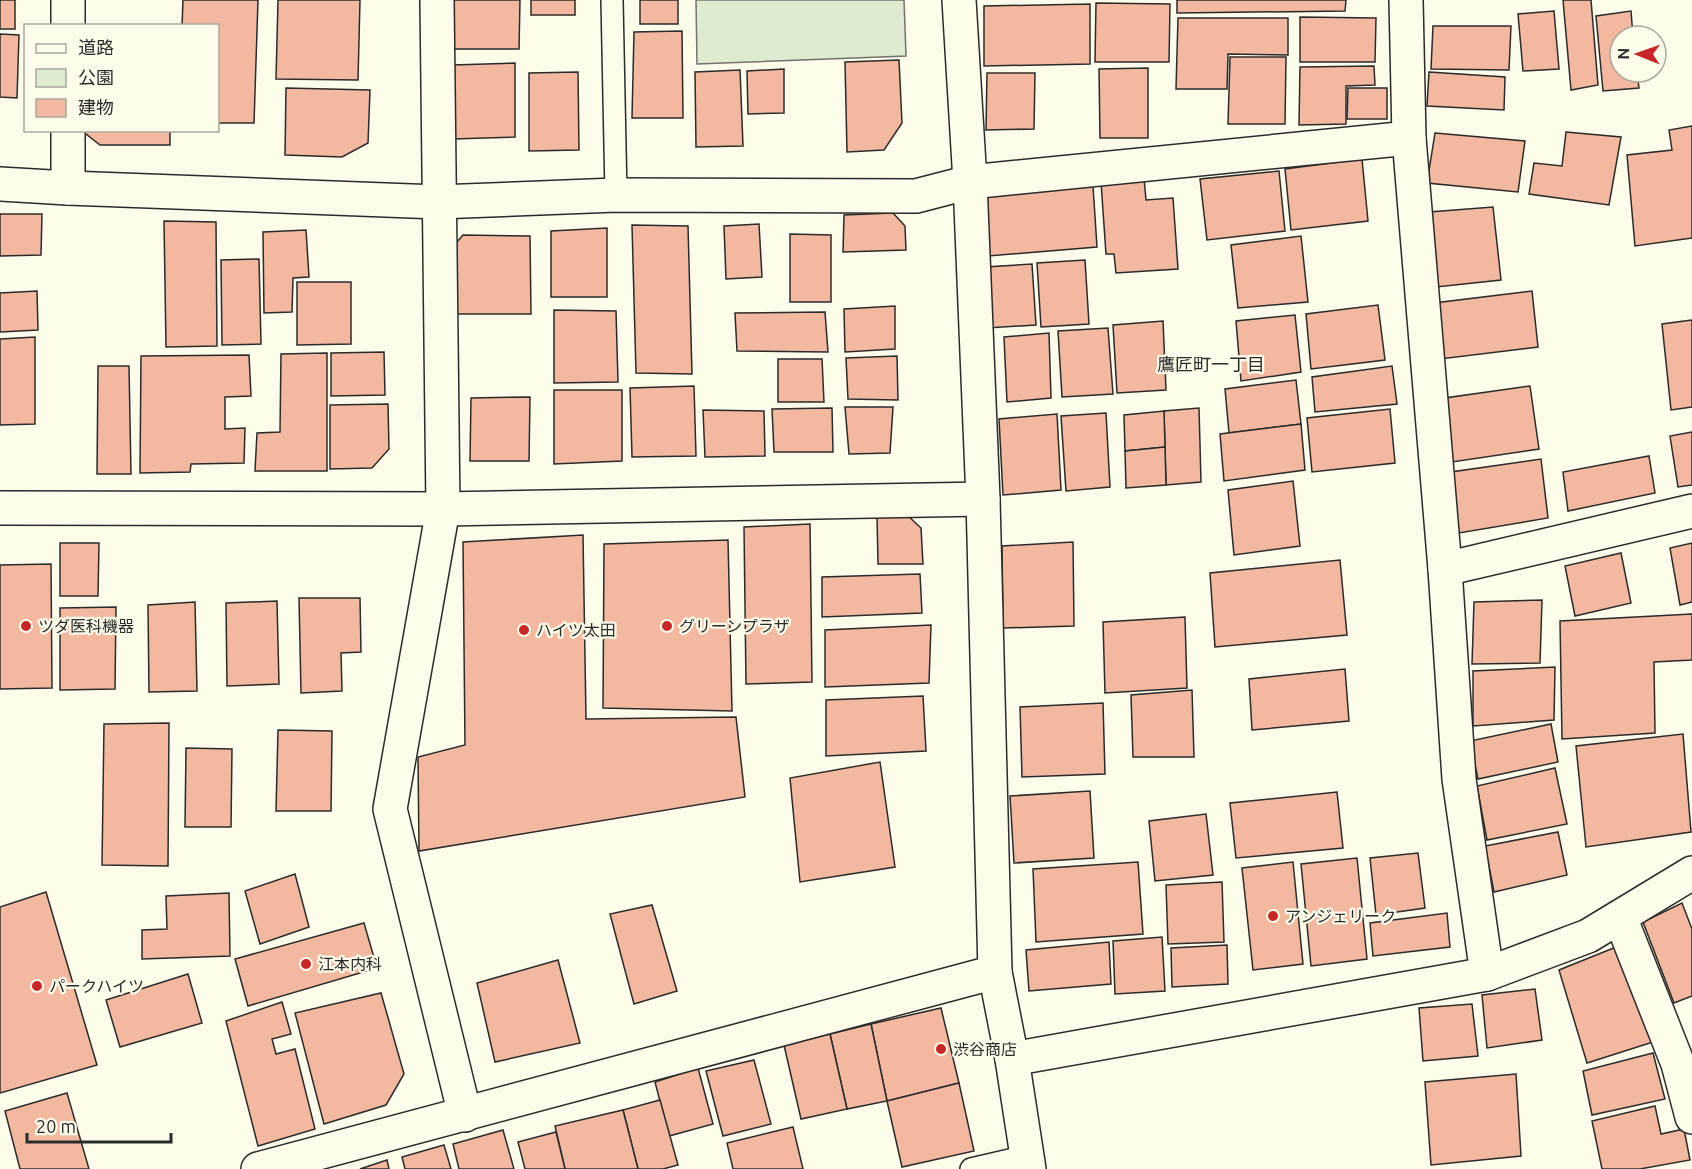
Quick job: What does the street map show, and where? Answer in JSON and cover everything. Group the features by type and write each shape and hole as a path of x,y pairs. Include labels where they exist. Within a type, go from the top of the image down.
{"street":[{"path":"68,0 68,24"},
{"path":"437,0 443,509 390,809 465,1115"},
{"path":"960,0 983,499 995,972 1012,1059 1028,1162"},
{"path":"1406,0 1409,138 1445,569 1459,779 1487,974"},
{"path":"68,132 68,188"},
{"path":"0,184 438,202 616,195 916,196 970,182 1409,138"},
{"path":"0,508 443,509 983,499"},
{"path":"1445,569 1692,511"},
{"path":"1012,1059 1487,974 1588,936 1692,873"},
{"path":"1620,917 1678,1064 1692,1117"},
{"path":"258,1169 995,972"}],"lane":[{"path":"612,0 616,195"},
{"path":"971,1169 1028,1162"}],"green space":[{"path":"696,0 904,0 906,56 697,64"}],"building":[{"path":"0,0 15,0 15,29 0,29"},
{"path":"183,0 258,0 254,123 219,123 219,24 182,24"},
{"path":"278,0 360,0 358,80 276,79"},
{"path":"454,0 520,0 519,49 454,49"},
{"path":"531,0 575,0 575,15 531,15"},
{"path":"640,0 678,0 678,24 640,24"},
{"path":"1177,0 1346,0 1345,11 1177,13"},
{"path":"1563,0 1591,0 1598,85 1571,90"},
{"path":"1096,3 1170,4 1169,62 1095,62"},
{"path":"1090,4 1090,64 984,66 984,6"},
{"path":"1554,11 1559,69 1523,71 1518,14"},
{"path":"1631,11 1632,24 1608,24 1608,84 1638,84 1639,88 1603,91 1596,16"},
{"path":"1300,17 1376,18 1375,62 1300,62"},
{"path":"1178,18 1288,18 1288,55 1228,54 1227,89 1176,89"},
{"path":"1433,26 1511,26 1509,70 1431,69"},
{"path":"682,31 683,118 632,118 634,32"},
{"path":"0,34 19,35 17,98 0,97"},
{"path":"1230,57 1286,57 1285,124 1228,124"},
{"path":"899,60 902,123 884,150 847,152 845,62"},
{"path":"515,63 515,137 453,139 453,65"},
{"path":"1374,66 1375,85 1346,86 1346,124 1299,125 1300,67"},
{"path":"1148,68 1148,138 1100,138 1099,69"},
{"path":"784,69 784,113 748,114 747,71"},
{"path":"740,70 743,146 696,147 695,72"},
{"path":"578,72 579,150 529,151 529,73"},
{"path":"1429,72 1505,77 1504,110 1427,106"},
{"path":"987,73 1035,73 1034,129 986,130"},
{"path":"286,88 370,90 368,143 342,157 285,155"},
{"path":"1348,88 1387,88 1387,119 1347,119"},
{"path":"1692,126 1692,238 1635,246 1627,155 1672,150 1669,130"},
{"path":"84,132 170,132 170,145 100,145"},
{"path":"1566,132 1621,137 1609,205 1529,194 1534,163 1562,166"},
{"path":"1435,133 1525,141 1518,192 1427,183"},
{"path":"1362,159 1368,221 1291,230 1285,169"},
{"path":"1279,171 1285,231 1207,240 1200,179"},
{"path":"1144,178 1146,200 1173,198 1178,269 1116,273 1114,254 1106,254 1101,182"},
{"path":"1093,186 1097,247 988,256 985,195"},
{"path":"1493,207 1501,280 1436,287 1429,212"},
{"path":"893,213 905,226 906,250 843,252 844,215"},
{"path":"0,214 42,214 41,255 0,256"},
{"path":"164,221 216,222 217,346 166,347"},
{"path":"759,224 762,277 726,279 724,226"},
{"path":"632,225 688,226 692,374 636,373"},
{"path":"607,228 607,297 551,297 551,231"},
{"path":"306,230 309,277 293,278 292,312 264,313 263,232"},
{"path":"790,234 831,235 831,302 790,302"},
{"path":"463,235 530,236 531,314 452,314 451,249"},
{"path":"1301,236 1308,302 1238,308 1231,245"},
{"path":"259,259 261,344 222,345 221,260"},
{"path":"1085,260 1089,324 1041,327 1037,263"},
{"path":"1032,264 1036,325 987,328 985,267"},
{"path":"297,282 351,282 351,344 297,345"},
{"path":"37,291 38,330 0,332 0,293"},
{"path":"1532,291 1538,347 1440,359 1434,303"},
{"path":"1378,305 1385,360 1311,369 1306,314"},
{"path":"895,306 895,349 845,352 844,309"},
{"path":"554,310 616,311 618,382 554,383"},
{"path":"825,312 828,352 737,351 735,313"},
{"path":"1295,315 1301,372 1241,381 1236,321"},
{"path":"1692,320 1692,407 1671,410 1662,324"},
{"path":"1163,321 1166,390 1117,393 1113,325"},
{"path":"1108,328 1113,394 1062,397 1058,331"},
{"path":"1049,333 1051,398 1007,402 1004,337"},
{"path":"35,337 35,424 0,425 0,339"},
{"path":"384,352 385,395 331,396 331,353"},
{"path":"327,353 327,471 255,471 257,433 280,432 281,354"},
{"path":"249,355 251,396 225,397 225,429 245,428 244,463 191,464 190,472 140,473 141,356"},
{"path":"897,356 898,400 848,399 846,358"},
{"path":"778,359 822,359 824,402 778,402"},
{"path":"98,366 129,366 131,474 97,474"},
{"path":"1392,366 1397,404 1315,412 1312,377"},
{"path":"1296,380 1301,424 1229,433 1225,389"},
{"path":"694,386 696,456 632,457 630,388"},
{"path":"1530,386 1539,449 1452,462 1445,398"},
{"path":"554,390 622,390 622,461 554,464"},
{"path":"530,397 529,461 470,461 471,398"},
{"path":"388,404 389,449 372,468 330,469 330,405"},
{"path":"845,407 893,407 890,453 849,454"},
{"path":"832,408 833,452 774,452 772,409"},
{"path":"1199,408 1201,482 1166,485 1164,411"},
{"path":"1390,409 1395,463 1312,472 1307,418"},
{"path":"703,410 764,411 765,456 705,457"},
{"path":"1164,411 1165,447 1125,451 1124,415"},
{"path":"1106,413 1110,487 1066,491 1061,416"},
{"path":"1057,414 1061,490 1003,495 999,419"},
{"path":"1301,424 1305,470 1224,481 1220,434"},
{"path":"1692,432 1692,485 1678,487 1670,436"},
{"path":"1165,447 1166,485 1126,488 1125,451"},
{"path":"1649,456 1655,493 1568,511 1563,472"},
{"path":"1541,459 1548,518 1459,533 1451,472"},
{"path":"1293,481 1300,546 1234,555 1228,490"},
{"path":"906,514 921,528 923,564 878,564 877,517"},
{"path":"810,524 812,682 746,684 744,527"},
{"name":"ハイツ太田","path":"583,535 586,719 736,717 745,797 419,851 418,757 465,745 463,542"},
{"name":"グリーンプラザ","path":"728,540 732,711 603,708 604,544"},
{"path":"1073,542 1074,626 1003,628 1002,546"},
{"path":"60,543 99,543 98,596 60,596"},
{"path":"1692,543 1692,602 1680,605 1670,548"},
{"path":"1621,553 1631,603 1575,616 1565,566"},
{"path":"1340,560 1347,635 1215,647 1210,573"},
{"name":"ツダ医科機器","path":"51,564 52,688 0,689 0,565"},
{"path":"920,574 922,613 822,617 822,577"},
{"path":"299,598 360,598 361,652 341,653 342,691 301,693"},
{"path":"1542,600 1540,663 1472,664 1474,602"},
{"path":"277,601 279,684 227,686 226,603"},
{"path":"195,602 197,691 149,692 148,605"},
{"path":"116,607 115,689 60,690 60,608"},
{"path":"1692,614 1692,660 1654,662 1655,733 1562,739 1560,621"},
{"path":"1185,617 1187,688 1105,693 1103,622"},
{"path":"931,625 929,683 825,687 825,630"},
{"path":"1555,667 1554,720 1473,726 1473,671"},
{"path":"1345,669 1349,721 1252,730 1249,679"},
{"path":"1192,690 1194,757 1133,757 1131,695"},
{"path":"923,696 926,751 826,756 826,700"},
{"path":"1103,703 1105,774 1022,777 1020,707"},
{"path":"169,723 168,866 102,865 104,724"},
{"path":"1551,724 1558,762 1478,779 1470,741"},
{"path":"278,730 332,731 331,811 276,811"},
{"path":"1683,734 1691,832 1586,847 1576,746"},
{"path":"186,748 232,749 231,827 185,827"},
{"path":"880,762 895,867 800,882 790,778"},
{"path":"1555,768 1567,824 1487,840 1477,786"},
{"path":"1090,791 1094,858 1014,863 1010,796"},
{"path":"1337,792 1343,848 1236,858 1230,803"},
{"path":"1206,814 1213,875 1155,881 1149,821"},
{"path":"1558,832 1567,875 1494,892 1485,846"},
{"path":"1418,853 1425,908 1376,915 1370,858"},
{"path":"1357,858 1367,959 1311,966 1301,864"},
{"path":"1138,862 1143,934 1036,942 1033,869"},
{"name":"アンジェリーク","path":"1293,862 1303,964 1253,970 1242,868"},
{"path":"295,874 309,927 260,944 245,891"},
{"path":"1222,882 1224,942 1168,944 1166,885"},
{"name":"パークハイツ","path":"46,892 97,1065 0,1093 0,907"},
{"path":"229,893 230,956 142,959 142,930 167,929 166,896"},
{"path":"1682,903 1692,929 1692,996 1674,1003 1643,922"},
{"path":"652,905 677,991 634,1004 610,914"},
{"path":"1447,913 1450,947 1373,956 1370,923"},
{"name":"江本内科","path":"364,923 377,968 248,1006 235,959"},
{"path":"1162,937 1165,991 1115,994 1113,941"},
{"path":"1109,942 1111,984 1029,991 1026,950"},
{"path":"1227,945 1228,984 1172,987 1171,948"},
{"path":"1621,945 1653,1042 1587,1063 1559,970"},
{"path":"558,960 580,1043 495,1062 477,983"},
{"path":"188,974 202,1023 120,1047 106,1000"},
{"path":"1535,989 1542,1040 1487,1048 1482,995"},
{"path":"381,993 404,1074 386,1105 324,1124 295,1013"},
{"path":"282,1002 291,1034 272,1039 276,1054 295,1049 315,1129 258,1146 226,1021"},
{"path":"1472,1004 1478,1056 1423,1061 1419,1008"},
{"path":"941,1008 959,1083 887,1101 871,1024"},
{"path":"871,1024 887,1101 847,1109 830,1034"},
{"path":"830,1034 847,1109 801,1119 784,1045"},
{"path":"1653,1053 1665,1099 1592,1115 1583,1071"},
{"path":"754,1060 771,1124 723,1136 706,1071"},
{"path":"698,1068 713,1124 669,1136 655,1082"},
{"path":"1516,1074 1521,1156 1431,1165 1425,1082"},
{"path":"959,1083 974,1151 902,1167 887,1101"},
{"path":"67,1093 89,1169 20,1169 5,1111"},
{"path":"660,1100 678,1165 663,1169 638,1169 623,1110"},
{"path":"1655,1106 1661,1134 1684,1129 1690,1160 1640,1169 1602,1169 1592,1121"},
{"path":"623,1110 638,1169 565,1169 555,1126"},
{"path":"793,1127 803,1169 733,1169 727,1143"},
{"path":"503,1130 514,1169 459,1169 453,1144"},
{"path":"556,1132 565,1169 525,1169 518,1142"},
{"path":"444,1145 451,1169 405,1169 402,1157"},
{"path":"387,1160 389,1169 360,1169"}],"place":[{"name":"ツダ医科機器","path":"26,626"},
{"name":"グリーンプラザ","path":"667,626"},
{"name":"ハイツ太田","path":"524,630"},
{"name":"アンジェリーク","path":"1273,916"},
{"name":"江本内科","path":"306,964"},
{"name":"パークハイツ","path":"37,986"},
{"name":"渋谷商店","path":"941,1049"}],"district":[{"name":"鷹匠町一丁目","path":"1211,365"}]}
